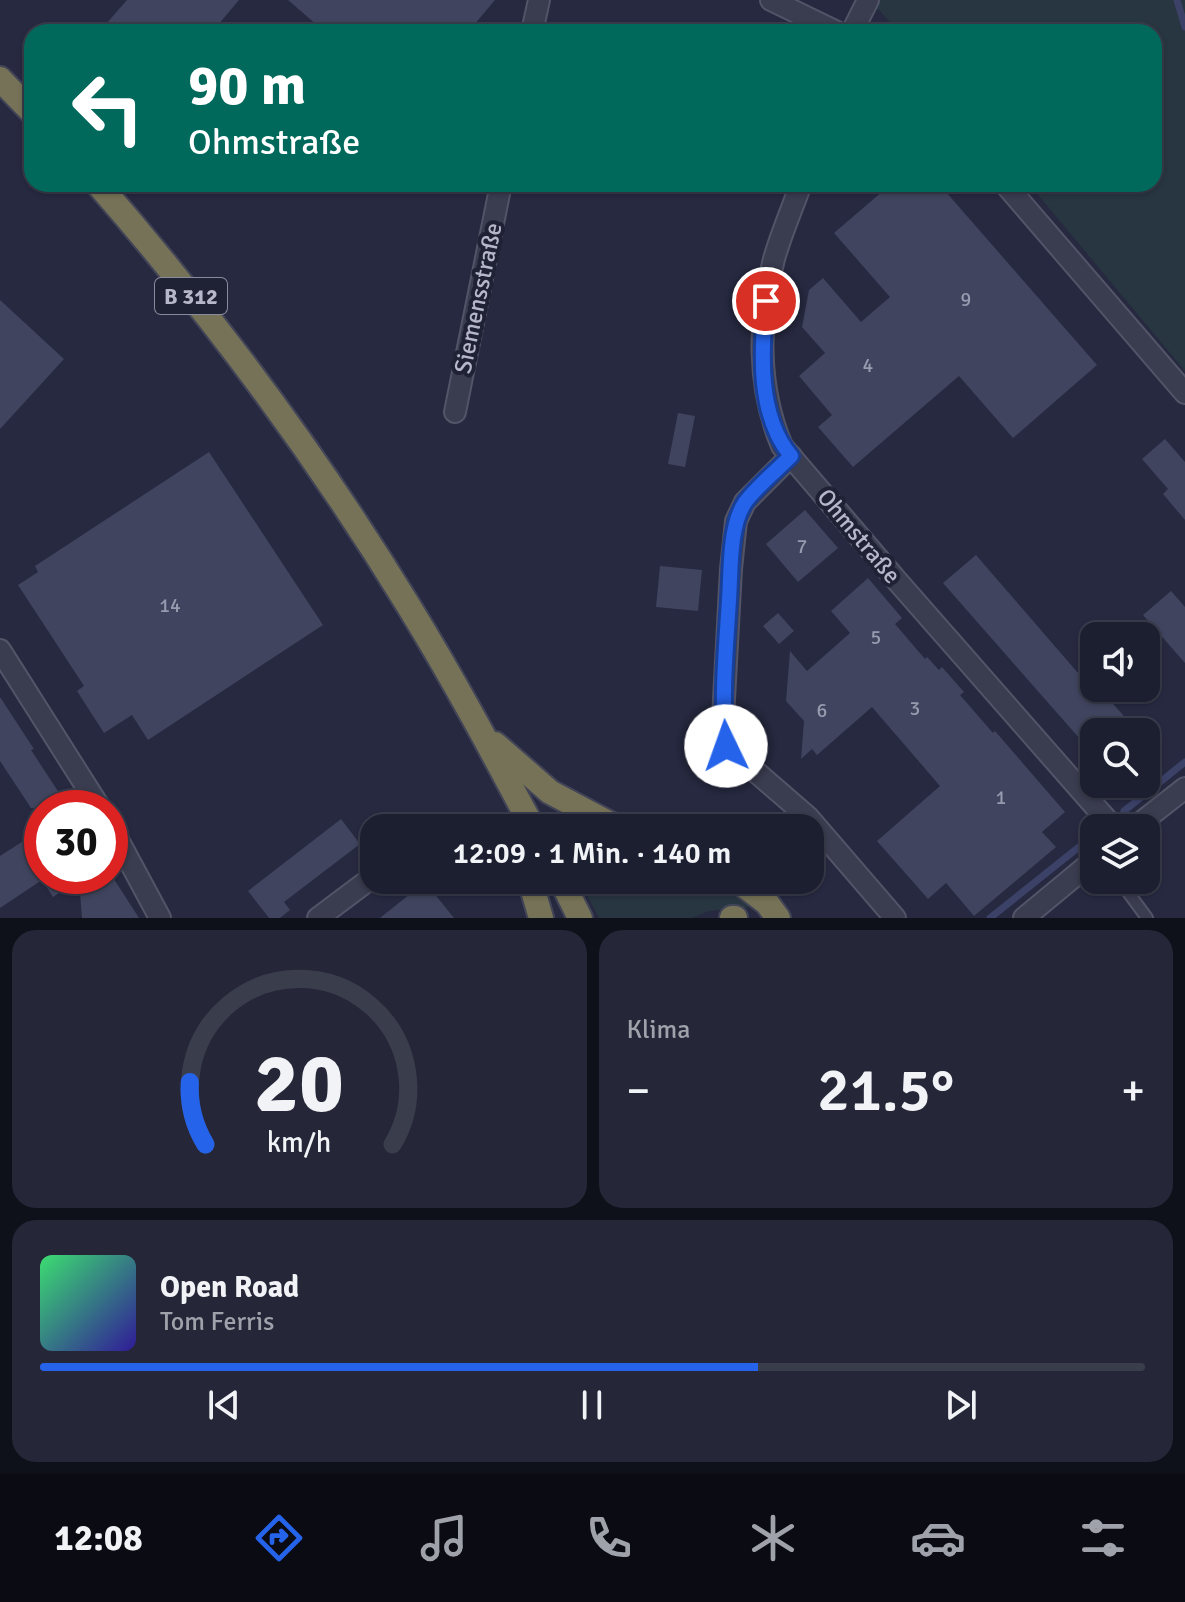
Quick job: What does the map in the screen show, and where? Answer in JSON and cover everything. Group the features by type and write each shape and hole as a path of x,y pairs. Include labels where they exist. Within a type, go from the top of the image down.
{"highway":[{"path":"0,79 24,104"},
{"name":"B 312","path":"105,192 189,294 279,413 368,543 408,604 526,814"},
{"path":"483,734 550,792 592,814"},
{"path":"500,766 512,814"},
{"path":"534,894 541,918"},
{"path":"568,894 580,918"},
{"path":"755,894 778,918"}],"street":[{"path":"534,24 539,0"},
{"path":"771,0 820,24"},
{"path":"856,24 868,0"},
{"name":"Siemensstraße","path":"455,412 499,192"},
{"name":"Ohmstraße","path":"798,192 774,259 763,335 767,401 782,446 1102,814"},
{"path":"1012,192 1185,393"},
{"path":"791,456 745,502 736,521 724,703 726,746 808,817 895,918"},
{"path":"0,650 89,790"},
{"path":"1152,814 1185,788"},
{"path":"128,858 160,918"},
{"path":"1024,918 1080,872"},
{"path":"318,918 360,886"}],"lane":[{"path":"1129,894 1147,918"}],"shaded area":[{"path":"855,0 1185,0 1185,371 1036,192 1162,192 1162,24 892,24 879,10"},
{"path":"586,894 739,894 752,902 752,907 709,911 692,918 599,918"}],"building":[{"path":"127,0 239,0 219,24 106,24"},
{"path":"288,0 495,0 475,24 316,24"},
{"path":"882,192 946,192 1097,365 1013,438 959,376 853,467 818,427 832,415 799,376 825,353 802,327 809,290 823,278 861,322 890,297 834,233"},
{"path":"0,300 64,359 0,429"},
{"path":"678,413 695,416 685,467 668,464"},
{"path":"1165,439 1185,462 1185,520 1163,494 1168,489 1142,459"},
{"path":"209,452 323,625 148,740 132,715 104,733 77,691 84,686 18,585 38,572 35,566"},
{"path":"805,510 838,548 798,582 766,544"},
{"path":"976,555 1080,675 1080,702 1111,702 1126,718 1080,718 1080,739 943,583"},
{"path":"660,566 702,570 698,611 656,607"},
{"path":"868,578 902,618 895,624 925,659 927,657 939,670 942,667 964,692 960,695 1065,812 1042,832 1056,847 974,916 946,883 928,899 877,841 940,786 872,707 817,755 812,749 801,759 804,721 786,701 790,651 807,671 850,633 831,611"},
{"path":"1171,591 1185,607 1185,663 1160,634 1160,622 1149,622 1143,615"},
{"path":"778,613 794,631 779,644 763,626"},
{"path":"0,697 57,790 24,790 24,797 0,761"},
{"path":"341,819 360,844 284,902 290,910 280,918 269,918 248,891"},
{"path":"24,841 24,892 0,908 0,856"},
{"path":"80,894 124,894 139,918 82,918"},
{"path":"410,894 435,894 454,918 380,918"}],"waterway":[{"path":"1177,0 1185,27"},
{"path":"1124,811 1185,762"},
{"path":"990,918 1080,846"}],"route":[{"path":"726,746 724,694 736,521 745,502 791,456 782,446 767,401 763,365 766,301"}]}
